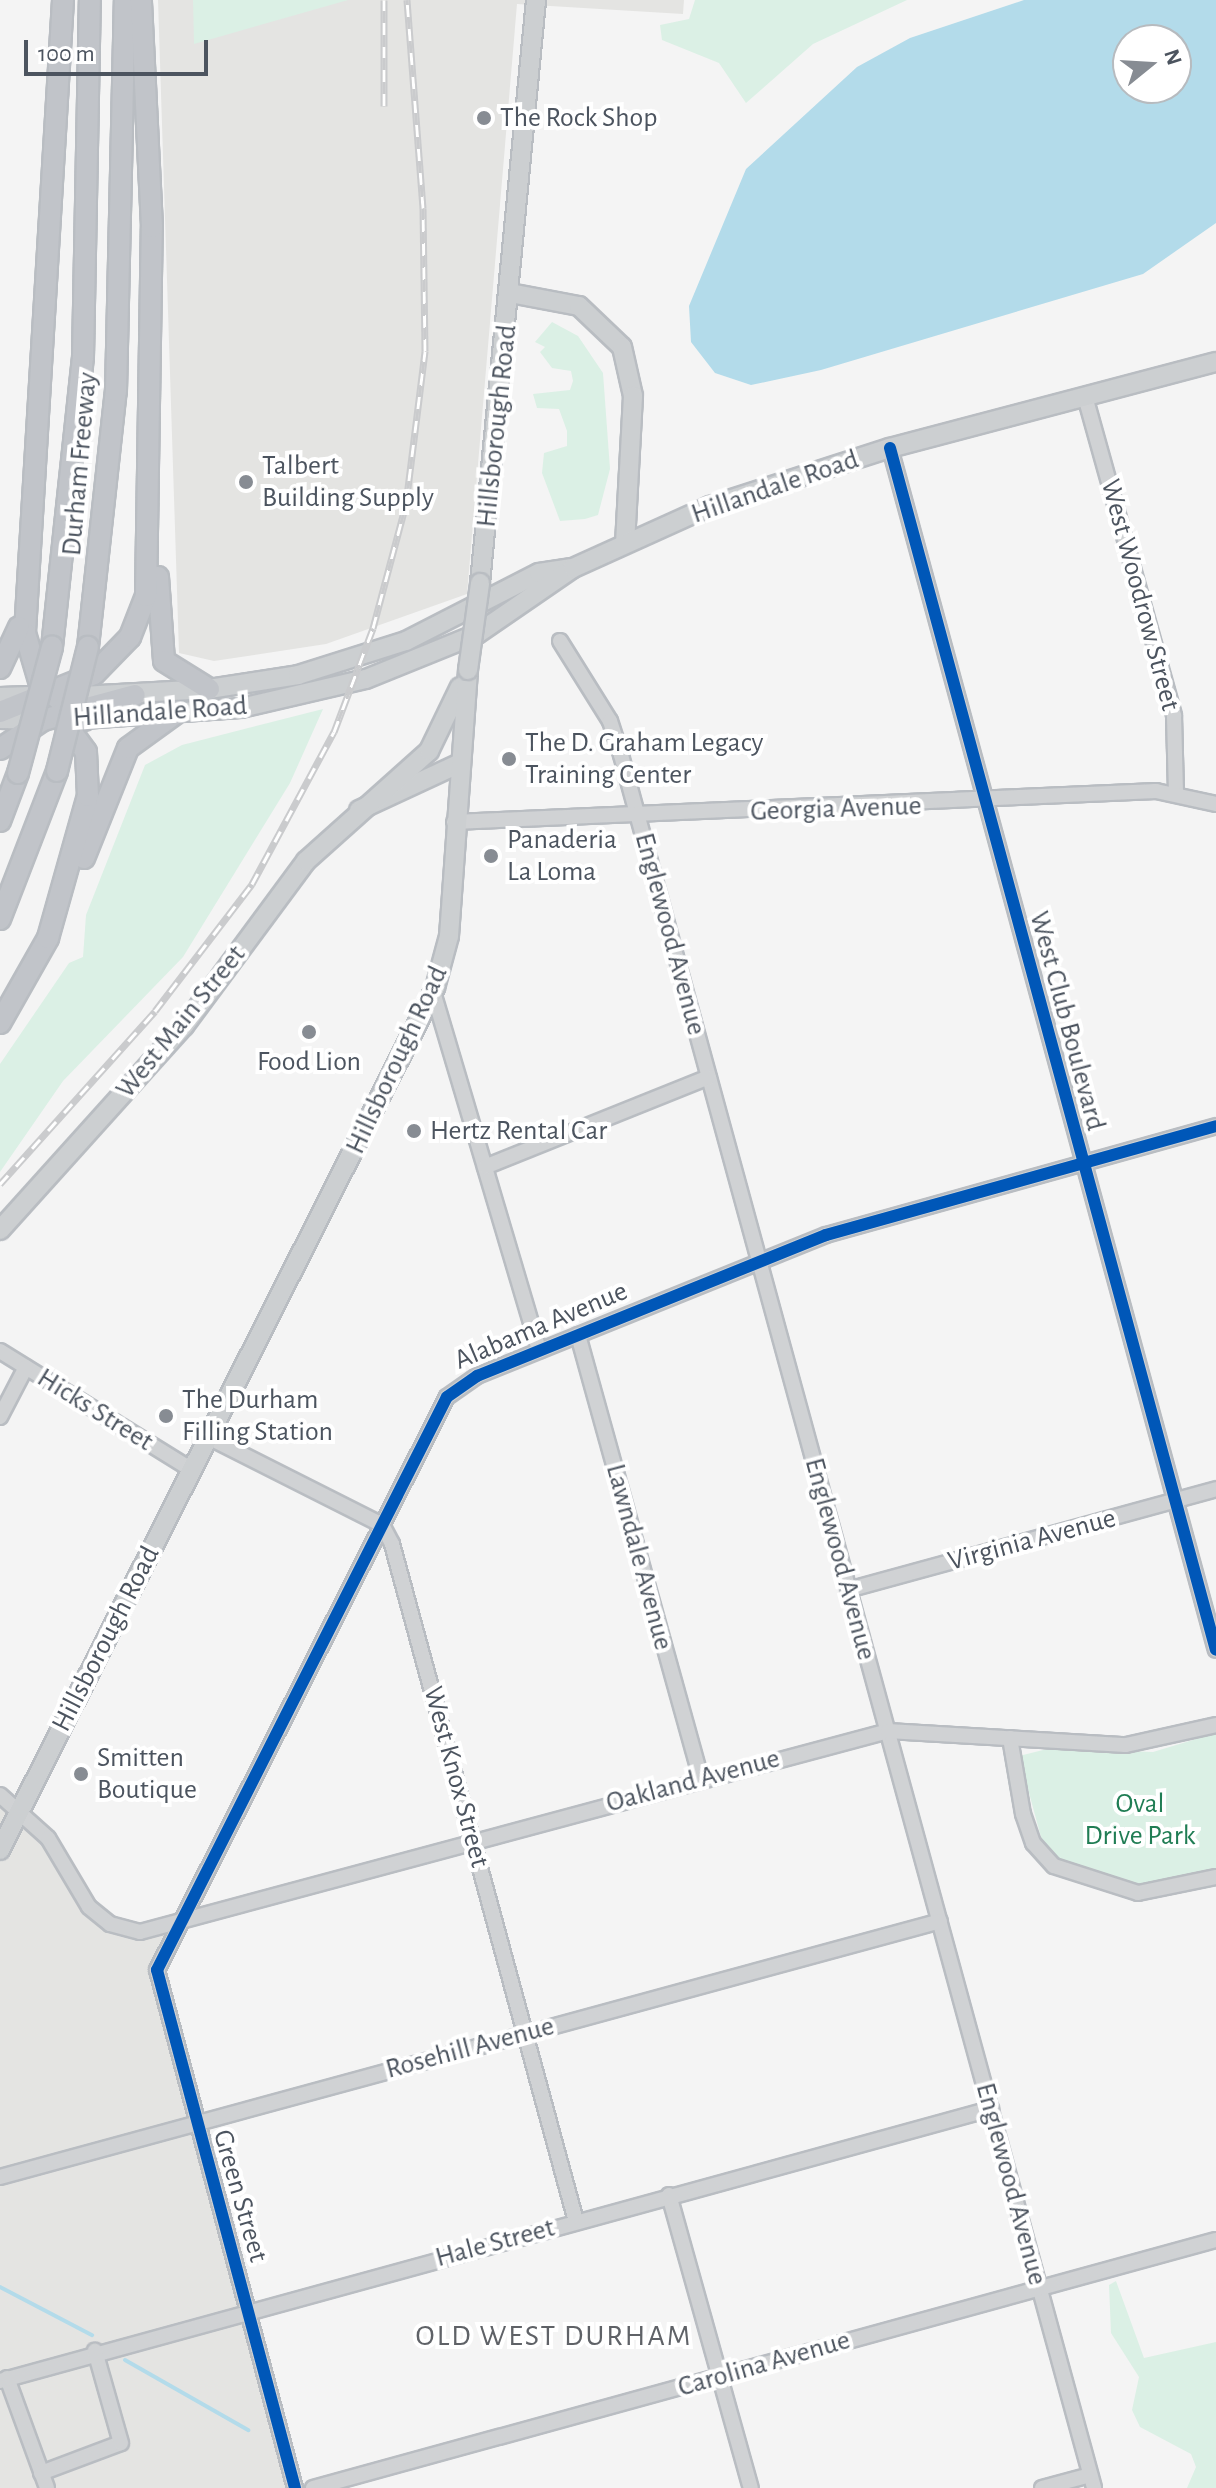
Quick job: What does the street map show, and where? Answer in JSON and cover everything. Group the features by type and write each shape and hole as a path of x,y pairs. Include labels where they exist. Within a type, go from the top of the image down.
{"highway":[{"path":"61,904 90,766 52,708 26,656 26,614 63,0"},
{"name":"Durham Freeway","path":"0,821 18,773 52,647 83,357 90,0"},
{"name":"Durham Freeway","path":"0,919 57,771 88,647 116,391 125,0"},
{"path":"0,749 94,674 130,637 146,596 152,198 141,0"},
{"path":"149,502 164,661 209,689"},
{"path":"0,668 26,614"},
{"path":"1,717 135,695"},
{"path":"0,1023 61,904 128,748 175,714"}],"main road":[{"name":"Hillsborough Road","path":"0,1850 206,1436 432,996 447,947 458,764 510,293 536,0"},
{"path":"510,293 579,306 622,347 633,396 625,543"},
{"name":"Hillandale Road","path":"0,697 52,708 175,714 270,703 366,679 477,634 573,568 749,492 890,448 1086,400 1216,362"},
{"name":"Hillandale Road","path":"135,695 209,689 358,658 446,625 539,573 573,568"},
{"name":"West Main Street","path":"0,1230 184,1026 306,861 358,810 429,751 468,670"},
{"name":"West Main Street","path":"358,810 458,764"}],"street":[{"name":"West Woodrow Street","path":"1086,400 1174,716 1176,791"},
{"name":"West Club Boulevard","path":"890,448 983,803 1216,1650"},
{"name":"Englewood Avenue","path":"560,641 610,721 1092,2481"},
{"name":"Georgia Avenue","path":"454,822 983,803 1176,791 1216,804"},
{"path":"432,996 450,1044 539,1351"},
{"path":"485,1167 709,1077"},
{"name":"Alabama Avenue","path":"180,1920 447,1397 539,1351 826,1235 1216,1126"},
{"name":"Lawndale Avenue","path":"578,1335 701,1779"},
{"name":"Hicks Street","path":"0,1351 190,1469"},
{"path":"0,1417 26,1367"},
{"path":"206,1436 382,1525"},
{"name":"Virginia Avenue","path":"848,1590 1216,1489"},
{"name":"West Knox Street","path":"382,1525 474,1842 576,2221"},
{"name":"Oakland Avenue","path":"0,1795 20,1809 104,1920 134,1933 888,1731 1154,1743 1216,1725"},
{"path":"1010,1738 1023,1814 1033,1843 1054,1866 1138,1893 1216,1877"},
{"name":"Green Street","path":"180,1920 156,1977 295,2488"},
{"name":"Rosehill Avenue","path":"0,2177 940,1921"},
{"name":"Hale Street","path":"4,2380 95,2351 991,2109"},
{"path":"669,2195 751,2488"},
{"name":"Carolina Avenue","path":"313,2488 1216,2240"},
{"path":"41,2473 121,2443 95,2351"},
{"path":"4,2380 47,2488"},
{"path":"1042,2488 1092,2481"}],"shaded area":[{"path":"158,0 684,0 683,14 517,4 467,594 326,644 214,661 179,653"},
{"path":"0,1801 40,1831 114,1928 176,1925 155,1970 296,2488 0,2488"}],"green space":[{"path":"193,0 348,0 194,44"},
{"path":"695,0 907,0 813,44 746,103 719,63 662,40 660,25 689,19"},
{"path":"552,322 578,336 603,373 610,469 598,515 585,519 560,521 542,473 544,453 567,446 567,431 559,409 537,408 533,394 570,390 573,381 571,371 552,368 540,352 545,347 535,342"},
{"path":"323,709 290,783 183,957 63,1081 0,1172 0,1064 69,963 83,957 86,915 145,765 182,745"},
{"name":"Oval Drive Park","path":"1216,1733 1216,1870 1141,1891 1061,1863 1044,1848 1019,1756 1051,1748 1153,1752"},
{"path":"1116,2281 1144,2358 1216,2342 1216,2488 1187,2488 1196,2467 1191,2454 1140,2427 1132,2410 1139,2377 1111,2333 1109,2285"}],"water":[{"path":"1024,0 1216,0 1216,223 1143,274 821,370 751,385 715,373 691,342 689,306 746,169 857,67 910,38"}],"waterway":[{"path":"0,2287 92,2335"},
{"path":"125,2360 248,2430"}],"railway":[{"path":"384,0 384,106"},
{"path":"0,1184 155,1011 252,884 334,732 373,628 406,504 425,351 423,208 407,0"}],"cycle path":[{"path":"890,448 1216,1650"},
{"path":"295,2488 157,1970 447,1397 477,1376 826,1235 1216,1126"}],"place":[{"name":"The Rock Shop","path":"484,118"},
{"name":"Talbert Building Supply","path":"246,482"},
{"name":"The D. Graham Legacy Training Center","path":"509,759"},
{"name":"Panaderia La Loma","path":"491,856"},
{"name":"Food Lion","path":"309,1032"},
{"name":"Hertz Rental Car","path":"414,1131"},
{"name":"The Durham Filling Station","path":"166,1416"},
{"name":"Smitten Boutique","path":"81,1774"}],"district":[{"name":"OLD WEST DURHAM","path":"554,2336"}]}
